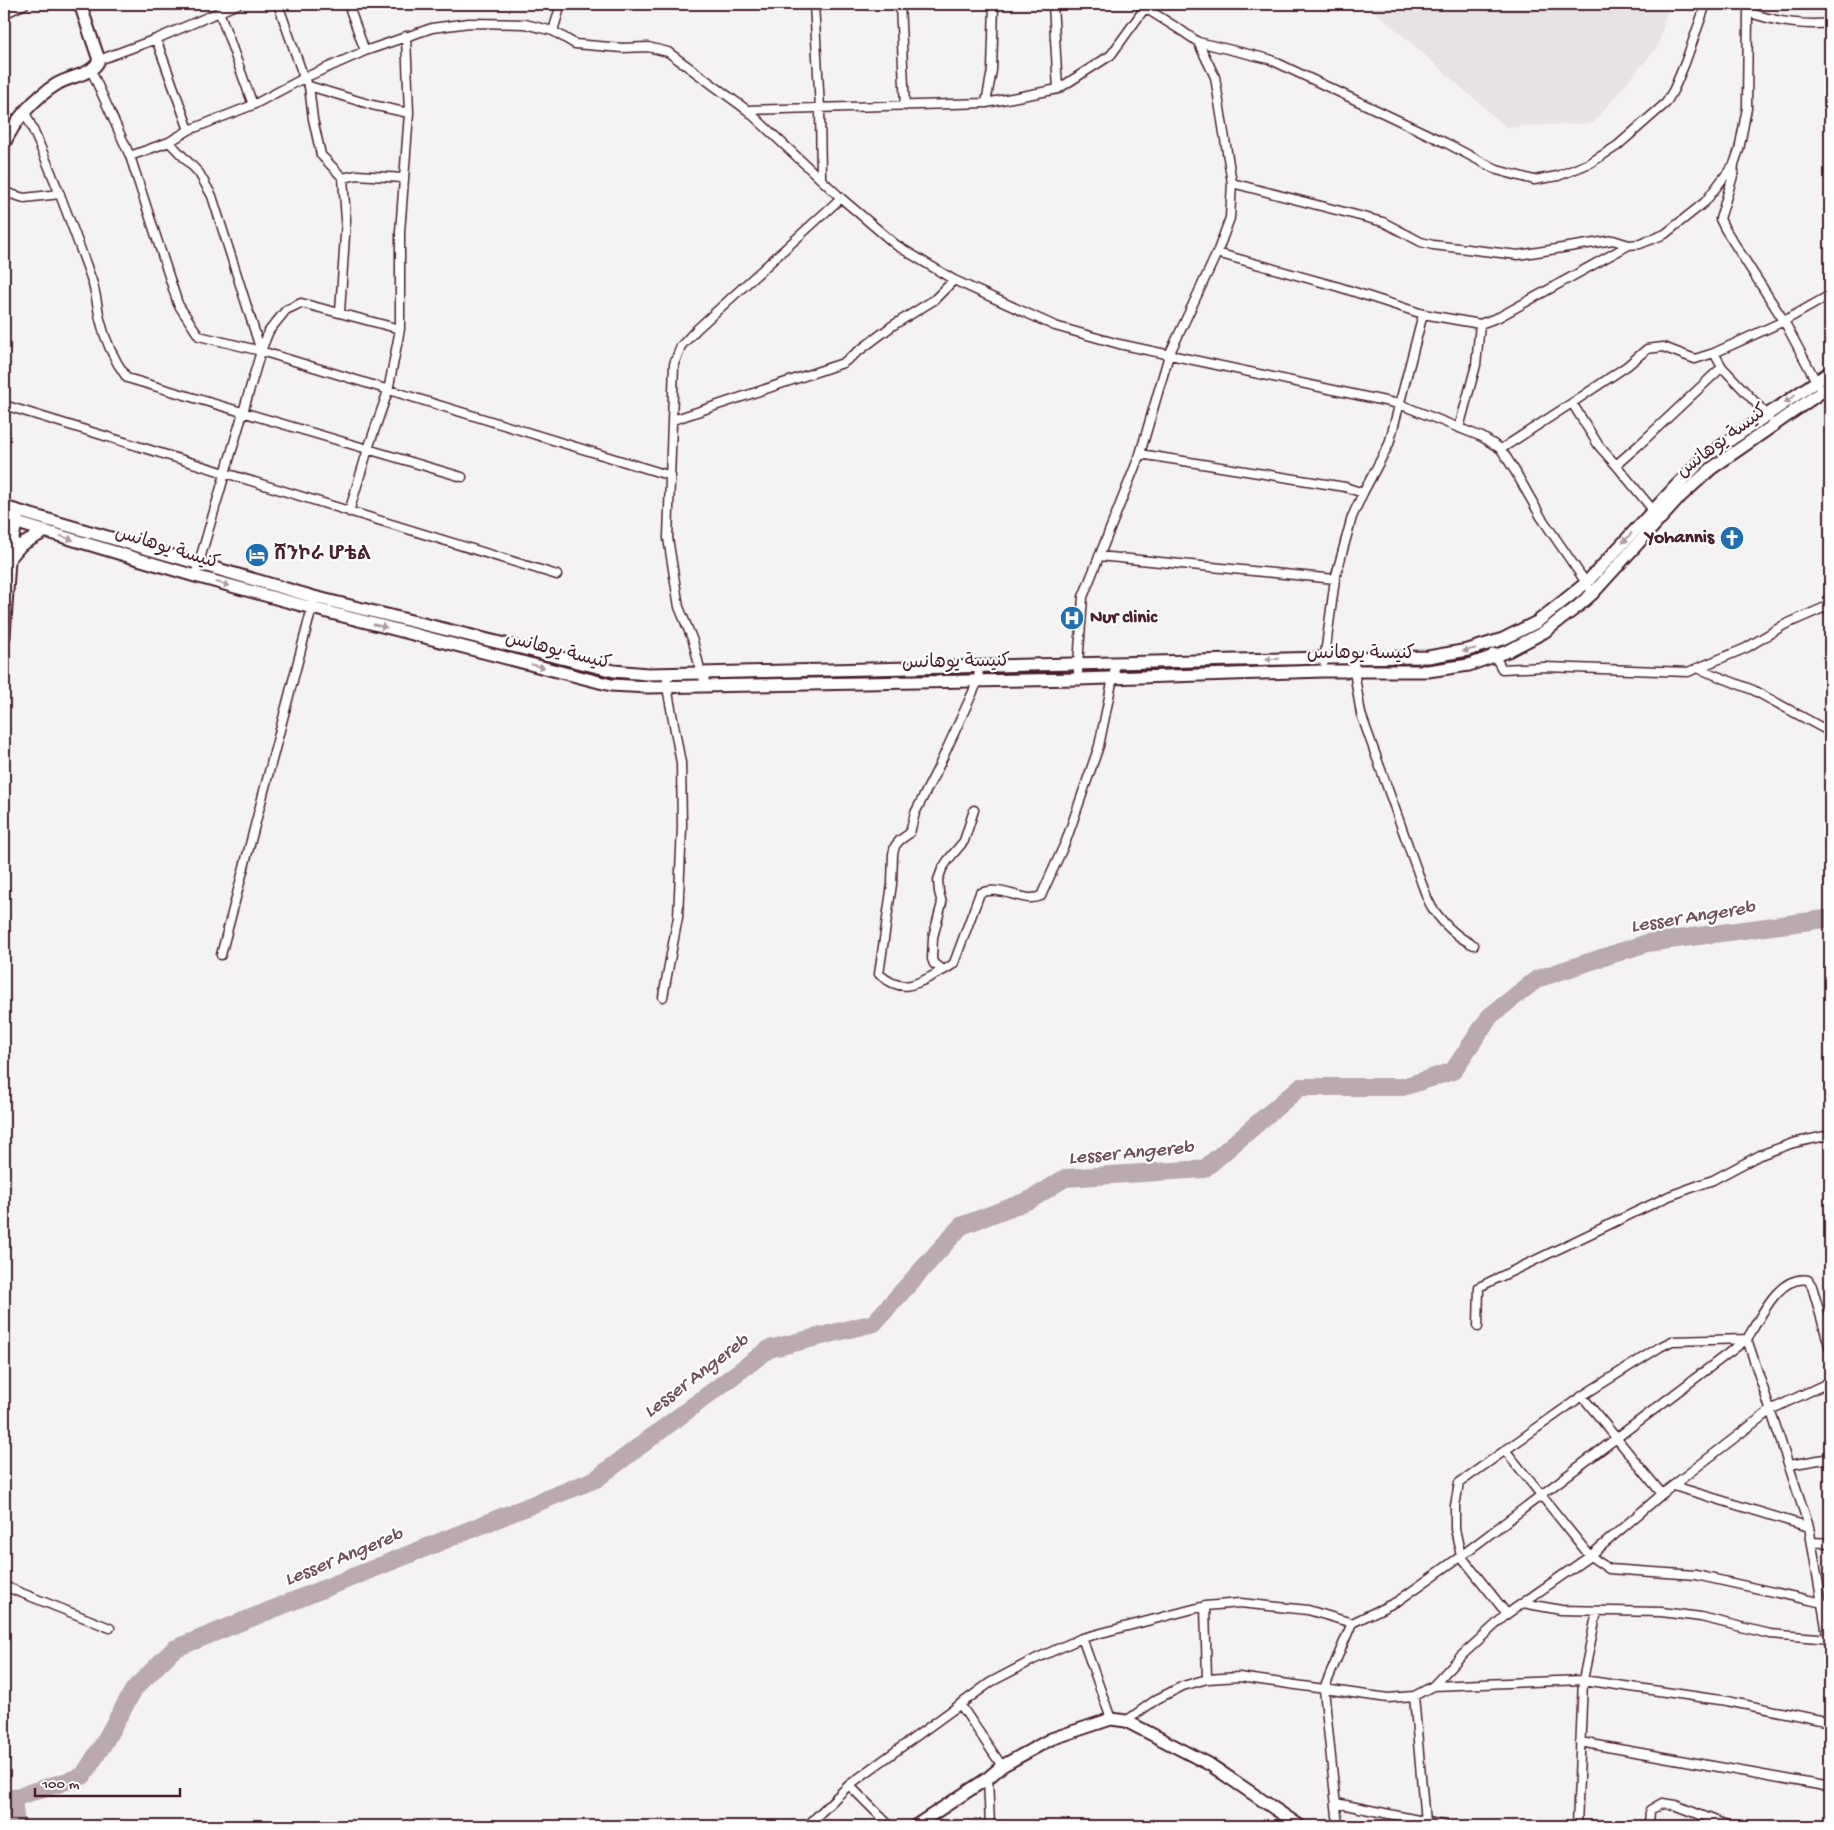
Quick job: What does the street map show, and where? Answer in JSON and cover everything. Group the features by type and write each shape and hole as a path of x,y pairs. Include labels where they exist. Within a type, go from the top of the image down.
{"street":[{"path":"4,14 25,4"},
{"path":"4,144 7,128 40,96 57,84 91,70 97,65 98,60 80,4"},
{"path":"98,60 156,39 238,4"},
{"path":"278,4 304,78 309,86 313,120 321,155 343,178 346,220 340,312"},
{"path":"348,4 365,51"},
{"path":"553,31 562,4"},
{"path":"814,4 820,108 821,179"},
{"path":"900,4 905,106"},
{"path":"986,103 992,70 994,4"},
{"path":"1053,4 1058,89"},
{"path":"747,110 986,103 1058,89 1111,55 1142,6 1198,42 1268,59 1446,143 1497,170 1534,180 1558,176 1590,163 1617,146 1666,103 1685,64 1706,4"},
{"path":"1746,4 1748,12 1747,108 1733,176 1720,219 1784,321 1815,380 1826,388"},
{"path":"219,11 253,105"},
{"path":"1748,12 1768,19 1808,25 1830,23"},
{"path":"130,156 169,142 189,130 253,105 304,78 365,51 432,28 469,23 525,24 553,31 575,44 622,48 648,47 668,52 747,110 841,198 896,246 954,280 1055,326 1119,344 1399,404 1482,437 1501,449 1515,470 1540,517 1593,593"},
{"path":"349,512 388,391 400,329 400,232 409,113 406,36"},
{"path":"156,39 189,130"},
{"path":"1078,680 1083,597 1140,454 1169,354 1217,253 1230,218 1232,183 1215,77 1198,42"},
{"path":"91,70 130,156 178,304 198,336 261,351 671,476"},
{"path":"309,86 372,105 409,113"},
{"path":"25,112 60,194 92,281 106,341 115,362 127,378 462,477"},
{"path":"169,142 199,173 212,196 261,351"},
{"path":"1232,183 1383,222 1421,242 1518,255 1613,240 1629,245 1640,244 1665,234 1705,202 1734,164"},
{"path":"343,178 357,175 403,178"},
{"path":"4,192 24,198 60,194"},
{"path":"707,686 701,673 693,640 679,607 668,538 674,364 681,346 697,329 841,198"},
{"path":"1217,253 1423,314 1480,324 1499,317 1629,245"},
{"path":"673,420 842,363 892,326 934,300 954,280"},
{"path":"1501,449 1572,403 1626,366 1647,349 1663,347 1695,359 1714,353 1784,321 1830,295"},
{"path":"195,576 261,351 269,331 286,310 302,303 400,329"},
{"path":"1323,671 1335,579 1352,517 1389,444 1423,314"},
{"path":"1459,428 1476,366 1480,324"},
{"path":"1714,353 1722,367 1774,425"},
{"path":"1616,465 1722,367"},
{"path":"4,513 199,565 313,603 614,671 667,674 1428,657 1468,650 1504,640 1537,622 1586,583 1704,458 1815,380 1830,372"},
{"name":"كنيسة يوهانس","path":"17,517 46,531 195,576 313,603 611,685 648,688 978,680 1078,680 1323,671 1428,672 1469,665 1508,652 1544,632 1593,593 1681,496 1712,468 1826,388"},
{"path":"1572,403 1599,446 1653,510"},
{"path":"4,405 557,575"},
{"path":"1140,454 1345,487 1363,493"},
{"path":"4,637 9,560 17,517"},
{"path":"9,560 22,545 46,531"},
{"path":"1099,556 1335,579"},
{"path":"220,955 313,603"},
{"path":"1492,643 1494,656 1502,669 1545,668 1688,672 1746,648 1784,625 1830,605"},
{"path":"1354,658 1354,671 1361,714 1432,908 1465,941 1474,945"},
{"path":"979,667 978,680 938,768 915,813 910,833 896,846 893,854 892,884 879,974 890,984 916,985 949,968 954,962 980,893 987,890 996,890 1035,898 1041,896 1066,841 1099,746 1116,663"},
{"path":"1698,668 1753,690 1830,732"},
{"path":"663,997 678,917 682,818 681,763 667,687 667,674"},
{"path":"944,970 934,964 932,959 933,937 942,903 938,880 942,869 964,841 974,810"},
{"path":"1478,1327 1479,1287 1669,1196 1713,1180 1760,1155 1794,1143 1830,1135"},
{"path":"1338,1826 1324,1689 1352,1623 1398,1601 1461,1556 1747,1339 1777,1292 1789,1282 1800,1279 1808,1280 1812,1286 1830,1349"},
{"path":"1507,1614 1461,1556 1455,1529 1455,1506 1459,1483 1582,1396 1672,1341 1747,1339"},
{"path":"1747,1339 1772,1409 1809,1527 1830,1651"},
{"path":"1126,1721 1157,1698 1183,1686 1207,1679 1238,1677 1388,1698 1414,1696 1433,1686 1459,1658 1507,1614 1590,1556 1662,1494 1772,1409 1830,1382"},
{"path":"1582,1396 1662,1494"},
{"path":"1505,1450 1590,1556 1609,1569 1696,1575 1823,1603"},
{"path":"1789,1465 1830,1458"},
{"path":"1674,1486 1809,1527"},
{"path":"1812,1542 1830,1543"},
{"path":"4,1586 110,1628"},
{"path":"807,1826 849,1785 991,1682 1035,1659 1082,1638 1205,1606 1240,1602 1308,1610 1352,1623"},
{"path":"1523,1603 1561,1610 1661,1612 1701,1617 1770,1634 1829,1640"},
{"path":"1205,1606 1207,1679"},
{"path":"1577,1826 1583,1680 1597,1611"},
{"path":"1082,1638 1111,1719"},
{"path":"1433,1686 1583,1680 1727,1701 1830,1722"},
{"path":"1414,1696 1424,1822"},
{"path":"960,1704 1002,1766"},
{"path":"914,1826 924,1822 988,1778 1002,1766 1051,1739 1111,1719 1126,1721 1209,1764 1300,1826"},
{"path":"1580,1742 1830,1787"},
{"path":"988,1778 990,1826"},
{"path":"849,1785 890,1826"},
{"path":"1336,1803 1447,1826"},
{"path":"1649,1826 1650,1810 1662,1803 1675,1805 1729,1826"}],"shaded area":[{"path":"1367,4 1669,4 1658,46 1593,123 1506,127"}],"waterway":[{"name":"Lesser Angereb","path":"16,1826 13,1798 83,1776 134,1689 174,1649 596,1479 769,1349 874,1323 961,1226 1032,1199 1065,1178 1204,1169 1300,1087 1403,1087 1453,1071 1490,1016 1537,979 1647,943 1825,919 1830,920"}],"place":[{"name":"Yohannis","path":"1732,538"},
{"name":"ሸንኮራ ሆቴል","path":"257,555"},
{"name":"Nur clinic","path":"1072,618"}]}
